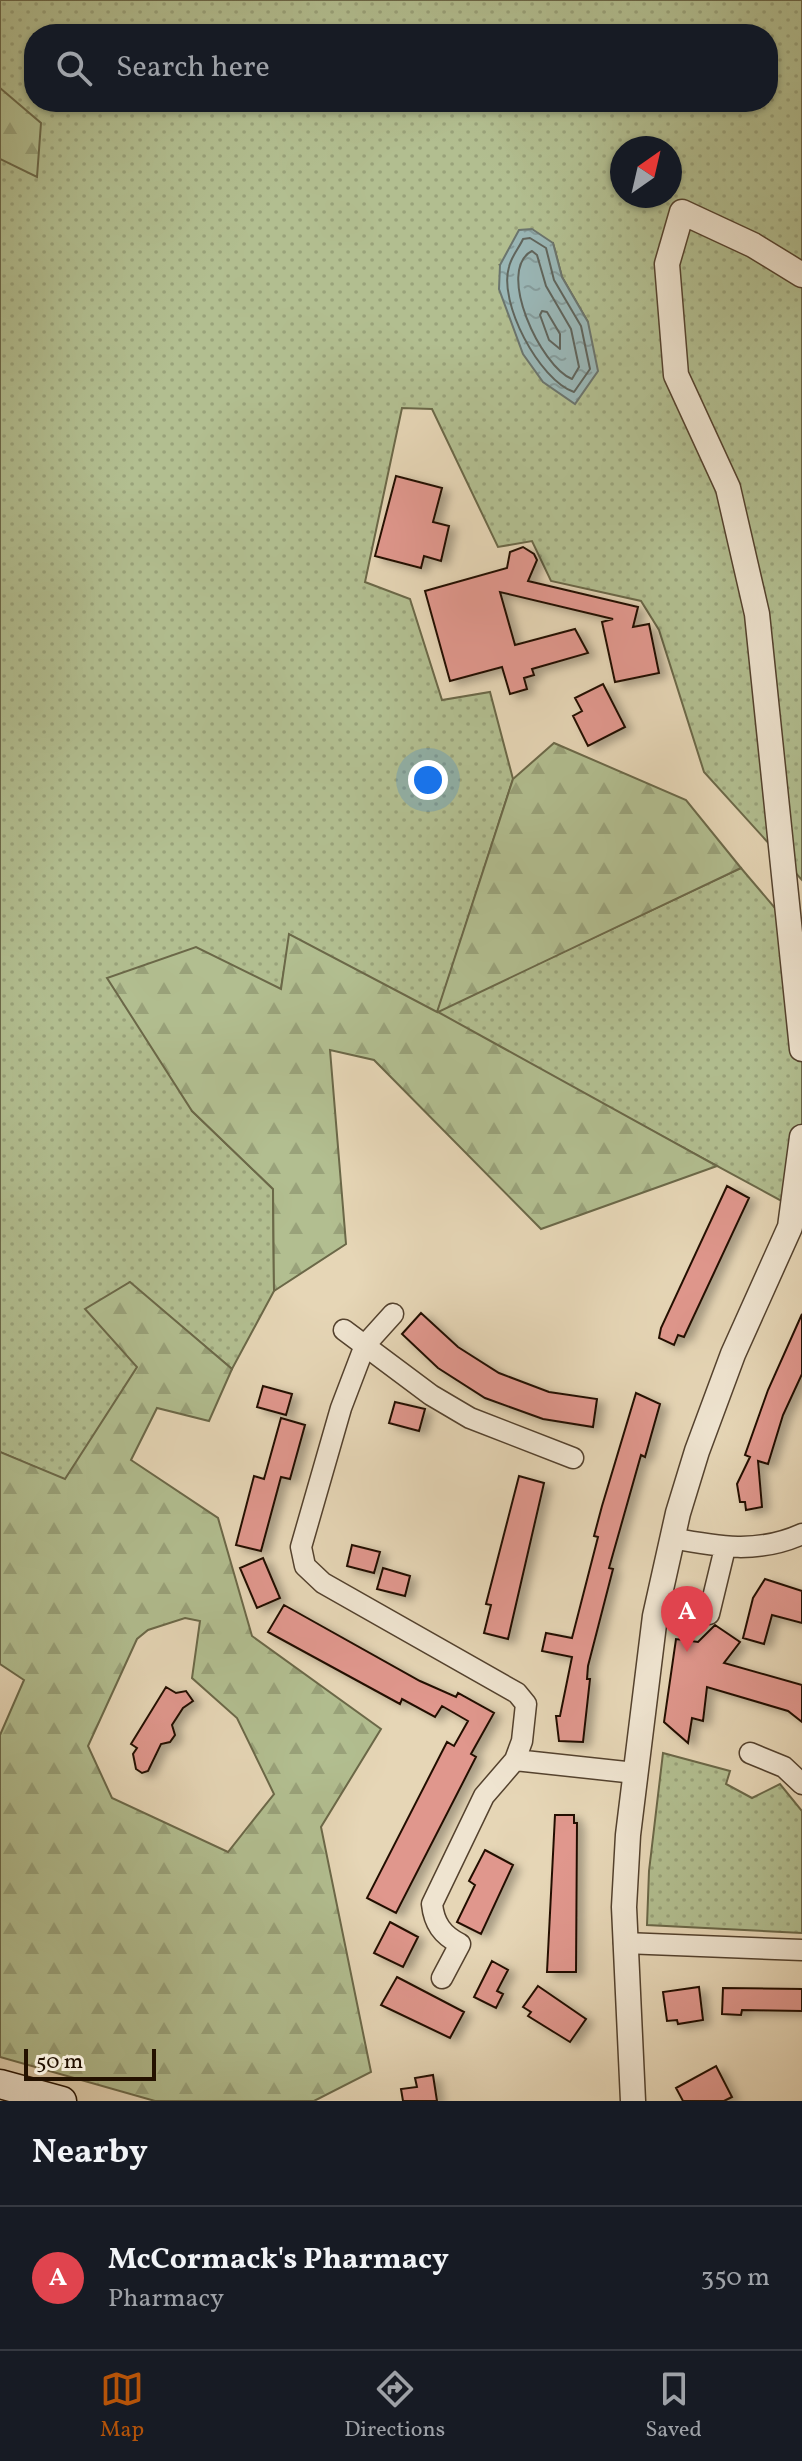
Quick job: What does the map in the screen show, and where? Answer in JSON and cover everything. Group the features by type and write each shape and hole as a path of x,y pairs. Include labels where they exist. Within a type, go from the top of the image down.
{"main road":[{"path":"0,2084 62,2101"}],"street":[{"path":"802,275 753,245 682,212 667,264 676,375 728,488 757,614 802,1049"},
{"path":"633,2101 624,1943 628,1835 655,1616 672,1538 712,1408 790,1227 802,1137"},
{"path":"393,1314 365,1345 341,1408 301,1547 305,1566 323,1583 517,1693 526,1704 522,1741 515,1760 484,1796 432,1904 434,1921 450,1939 460,1944 442,1978"},
{"path":"344,1330 431,1395 470,1418 573,1458"},
{"path":"672,1538 725,1548 766,1548 802,1534"},
{"path":"709,1614 725,1548"},
{"path":"750,1753 784,1767 802,1784"},
{"path":"515,1760 635,1773"},
{"path":"624,1943 802,1950"}],"green space":[{"path":"0,0 802,0 802,880 704,772 659,630 641,601 551,581 532,541 498,547 432,409 402,408 365,582 410,599 442,700 490,692 513,779 438,1011 741,868 802,940 802,1212 290,935 281,989 192,1111 273,1189 274,1291 232,1369 130,1283 138,1367 65,1480 0,1452","holes":["553,243 562,277 588,322 500,265"]},
{"path":"0,88 24,108 24,112 41,123 37,177 0,159"},
{"path":"554,743 686,800 741,868 438,1012 717,1166 541,1229 374,1060 330,1050 346,1244 274,1291 273,1189 192,1111 107,978 196,947 281,989 289,934 437,1012 513,779"},
{"path":"130,1282 232,1369 209,1421 157,1408 131,1460 218,1518 252,1636 381,1729 321,1827 371,2072 314,2101 155,2101 0,2057 0,1735 24,1680 0,1664 0,1452 65,1479 137,1367 85,1309","holes":["185,1618 200,1621 192,1678 237,1718 274,1794 228,1852 112,1798 88,1746 137,1639 148,1630"]},
{"path":"663,1753 730,1771 726,1784 752,1798 780,1784 802,1811 802,1933 647,1925 649,1871"}],"water":[{"path":"532,229 553,243 562,277 588,322 598,371 575,404 543,382 523,354 499,289 500,265 519,230"}],"building":[{"path":"396,476 442,488 433,522 449,526 441,561 424,556 421,568 375,556"},
{"path":"523,547 537,560 528,581 638,607 633,627 649,624 659,673 615,682 602,622 613,619 500,592 515,645 575,629 588,653 532,669 534,675 524,678 527,689 510,694 502,667 450,681 425,591 507,568 510,552"},
{"path":"603,684 625,727 588,746 573,716 582,711 575,698"},
{"path":"727,1186 749,1198 684,1337 678,1335 674,1345 659,1338 661,1328"},
{"path":"421,1313 458,1347 499,1373 549,1392 597,1399 593,1427 543,1419 485,1398 438,1368 402,1334"},
{"path":"802,1314 802,1374 783,1415 768,1464 758,1461 762,1507 746,1510 745,1502 740,1502 737,1484 750,1457 745,1455 768,1390"},
{"path":"263,1386 292,1394 286,1415 257,1407"},
{"path":"636,1393 660,1404 645,1457 641,1455 609,1568 613,1569 588,1666 587,1679 590,1679 583,1742 559,1741 556,1716 560,1716 572,1657 542,1651 546,1633 572,1638 598,1537 594,1536"},
{"path":"395,1402 425,1409 419,1431 389,1423"},
{"path":"281,1418 305,1425 290,1479 281,1477 261,1551 236,1545 254,1476 264,1479"},
{"path":"519,1476 544,1483 508,1639 484,1633 491,1605 486,1604"},
{"path":"352,1545 380,1552 374,1573 347,1566"},
{"path":"263,1558 280,1598 257,1608 240,1568"},
{"path":"383,1568 410,1576 405,1596 377,1589"},
{"path":"765,1579 802,1591 802,1623 772,1615 764,1644 743,1638 753,1598"},
{"path":"284,1605 420,1681 456,1697 458,1693 494,1713 471,1754 476,1757 396,1913 367,1898 447,1742 454,1746 468,1721 442,1706 435,1717 402,1699 400,1704 268,1632"},
{"path":"715,1625 740,1642 724,1663 802,1685 802,1722 788,1711 707,1687 703,1721 692,1718 688,1743 664,1722 676,1639 698,1642"},
{"path":"166,1687 176,1693 186,1691 193,1701 183,1708 172,1725 175,1735 170,1742 161,1744 148,1771 142,1773 136,1769 133,1754 137,1748 131,1744"},
{"path":"555,1815 574,1815 574,1823 577,1823 576,1972 547,1972"},
{"path":"485,1850 513,1865 481,1934 457,1922 475,1885 469,1881"},
{"path":"390,1922 418,1937 403,1967 374,1953"},
{"path":"492,1961 508,1970 497,1991 503,1994 496,2008 474,1997"},
{"path":"397,1977 464,2012 450,2038 381,2005"},
{"path":"538,1986 586,2019 570,2042 528,2016 531,2012 523,2007"},
{"path":"699,1987 703,2020 678,2024 677,2020 667,2021 663,1992"},
{"path":"723,1988 802,1989 802,2011 742,2010 741,2015 722,2014"},
{"path":"716,2066 732,2097 724,2101 683,2101 676,2088"},
{"path":"433,2075 437,2101 403,2101 401,2089 417,2087 415,2078"}],"place":[{"name":"McCormack's Pharmacy","path":"687,1652"}]}
